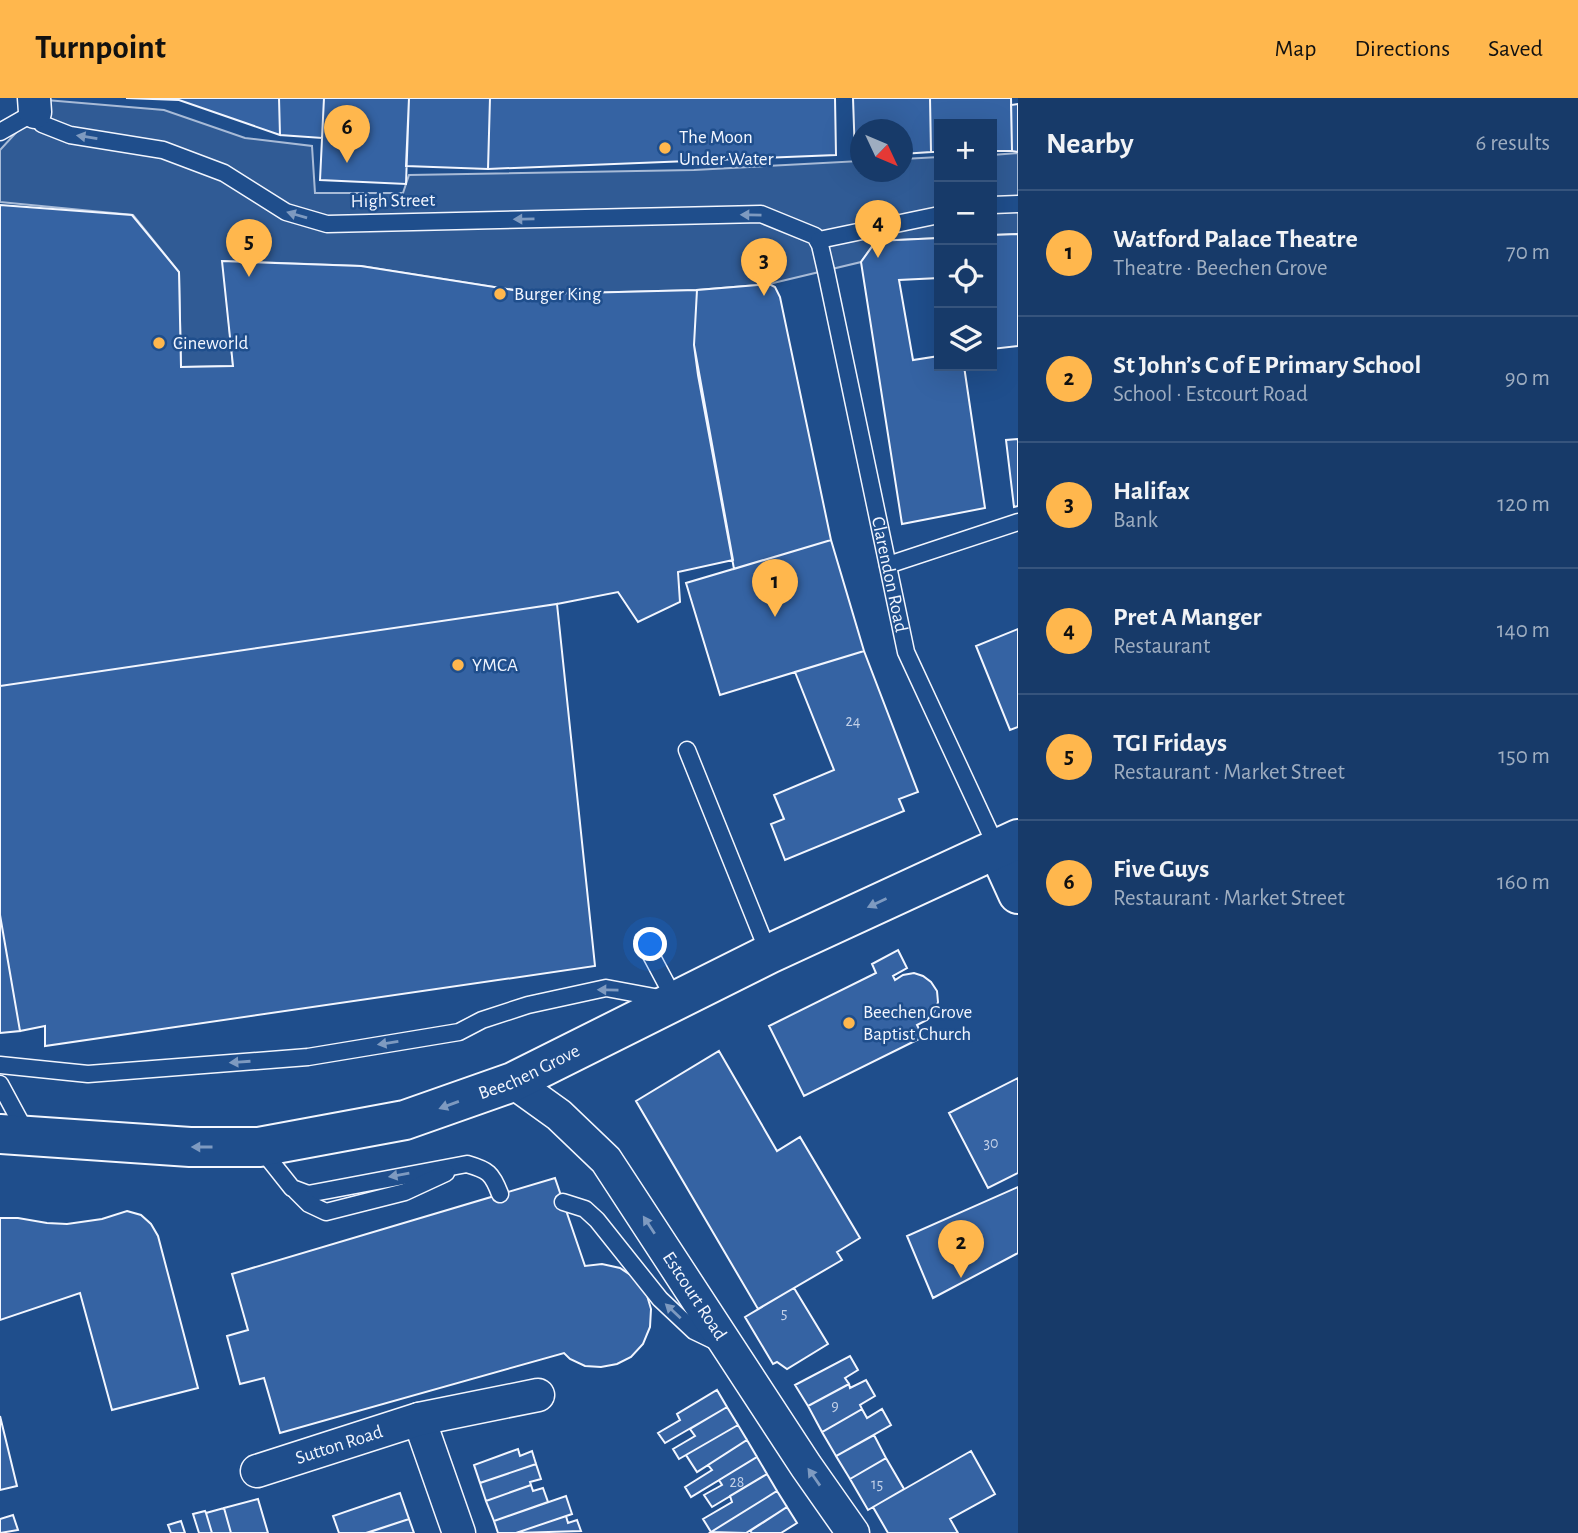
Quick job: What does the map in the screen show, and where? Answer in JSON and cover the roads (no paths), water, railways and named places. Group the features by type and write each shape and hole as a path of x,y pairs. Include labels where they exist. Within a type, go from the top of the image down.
{"main road":[{"name":"Clarendon Road","path":"1008,843 1018,894"},
{"name":"Beechen Grove","path":"14,1135 190,1147 259,1147 405,1120 513,1082 769,954 1008,843"}],"street":[{"name":"Estcourt Road","path":"513,1082 559,1115 606,1160 806,1466 853,1533"},
{"name":"Sutton Road","path":"257,1471 419,1419 538,1395"},
{"path":"419,1419 459,1533"}],"lane":[{"name":"High Street","path":"0,132 34,105 42,124 70,135 163,150 224,173 286,212 327,224 761,214 817,238"},
{"path":"997,205 1018,204"},
{"path":"817,238 934,216"},
{"name":"Clarendon Road","path":"817,238 906,652 1008,843"},
{"path":"888,565 1018,522"},
{"path":"687,750 769,954"},
{"path":"643,940 675,1000"},
{"path":"0,1065 88,1074 308,1057 459,1032 482,1020 527,1005 606,988 675,1000"},
{"path":"0,1084 14,1135"},
{"path":"259,1147 292,1188 308,1194 467,1164 484,1168 494,1179 500,1194"},
{"path":"563,1202 585,1209 597,1220 660,1299 694,1331 730,1348"}],"place":[{"name":"The Moon Under Water","path":"665,148"},
{"name":"Five Guys","path":"347,163"},
{"name":"Pret A Manger","path":"878,258"},
{"name":"TGI Fridays","path":"249,277"},
{"name":"Burger King","path":"500,294"},
{"name":"Halifax","path":"764,296"},
{"name":"Cineworld","path":"159,343"},
{"name":"Watford Palace Theatre","path":"775,617"},
{"name":"YMCA","path":"458,665"},
{"name":"Beechen Grove Baptist Church","path":"849,1023"},
{"name":"St John’s C of E Primary School","path":"961,1278"}]}
